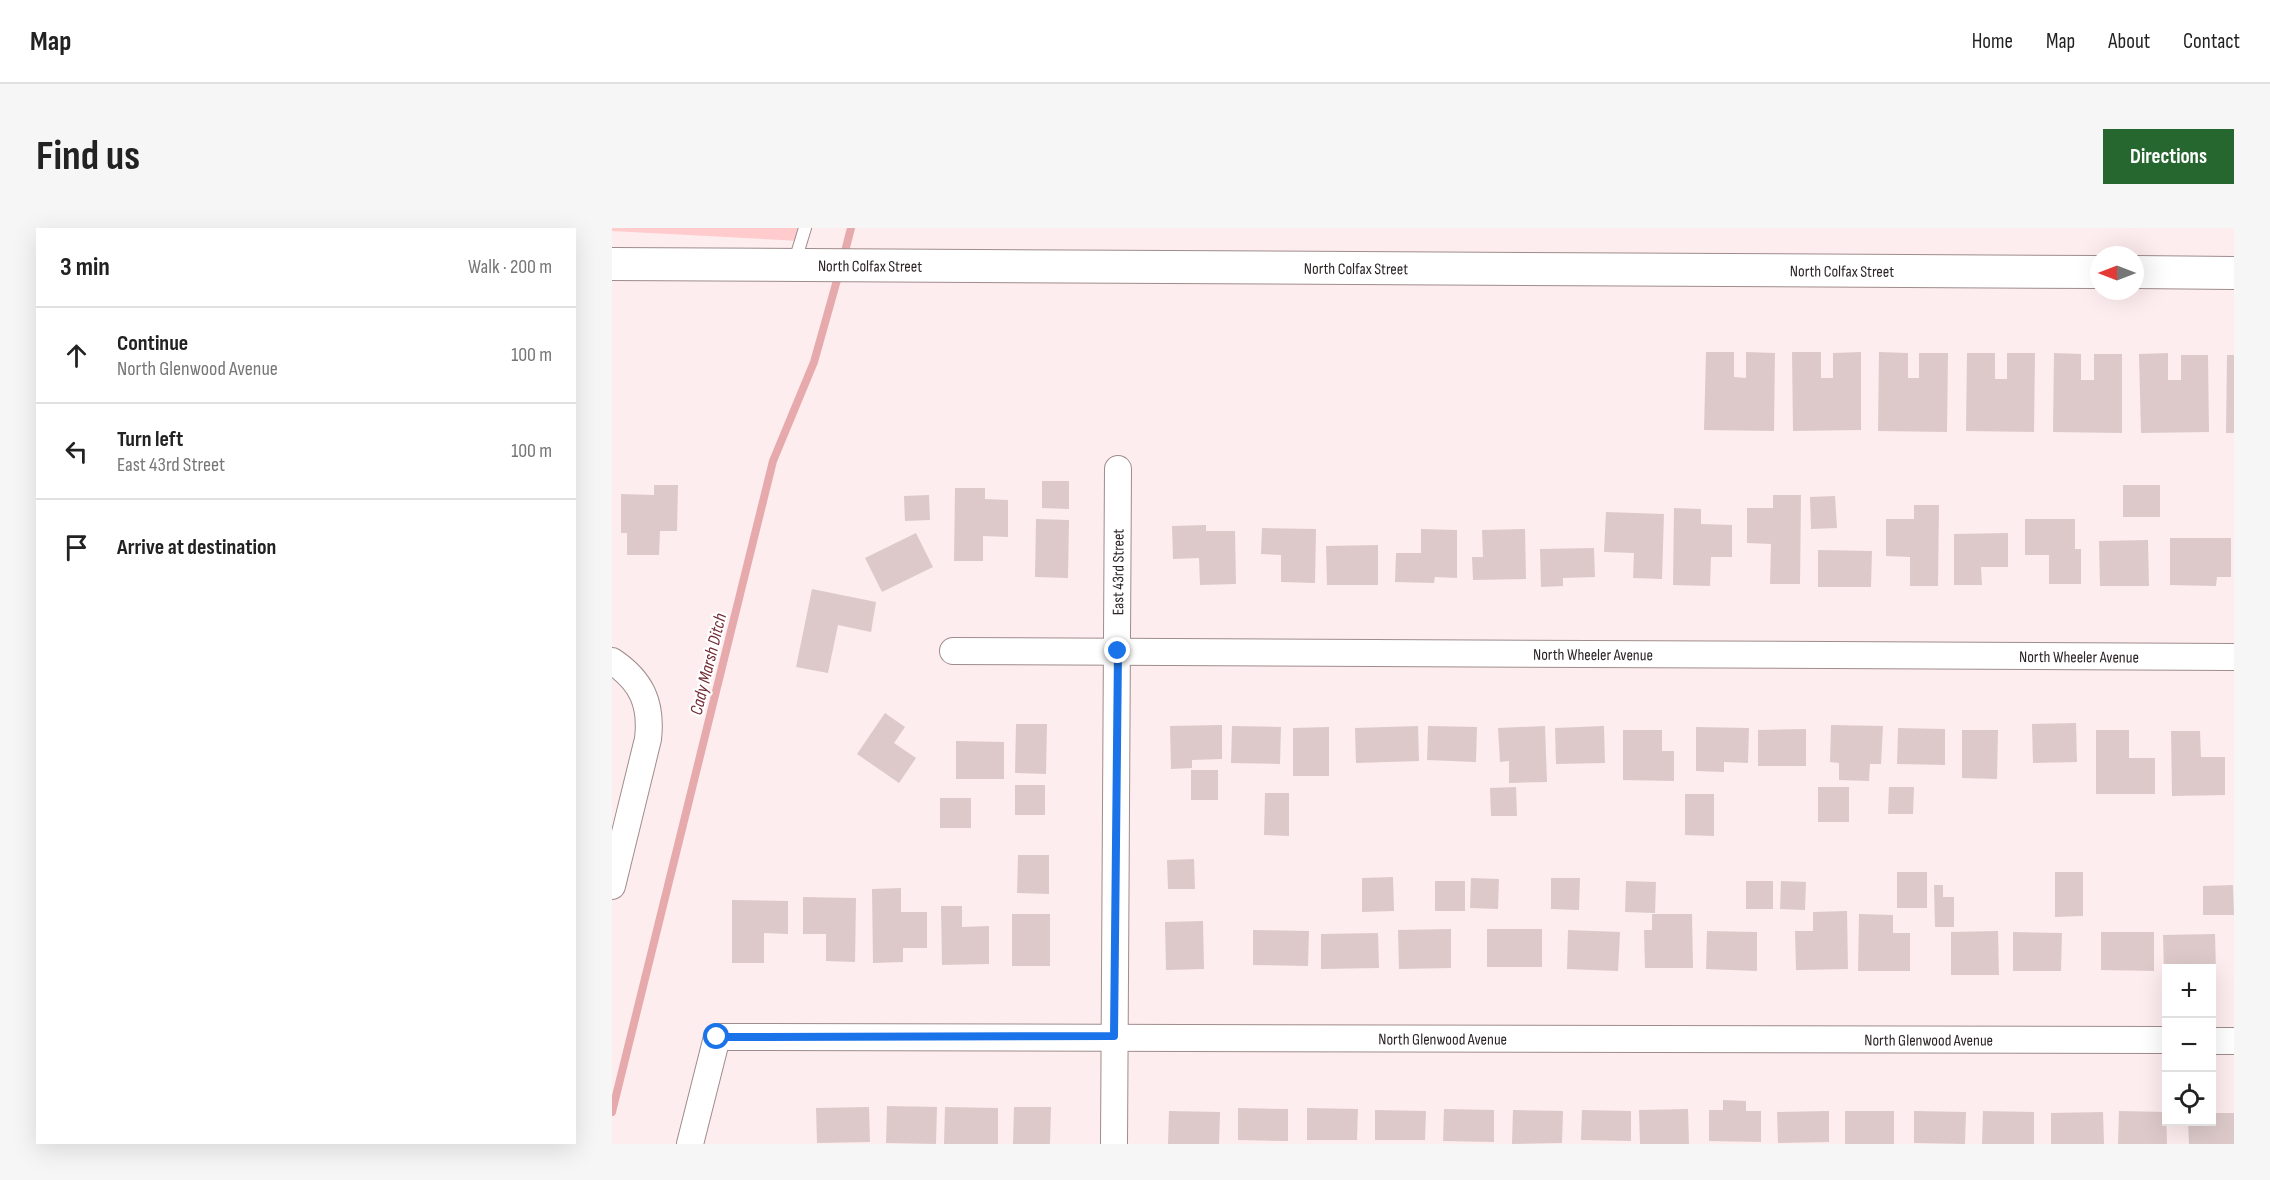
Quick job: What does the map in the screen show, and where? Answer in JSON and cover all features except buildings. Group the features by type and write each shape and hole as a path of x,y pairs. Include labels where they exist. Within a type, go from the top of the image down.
{"street":[{"name":"North Colfax Street","path":"612,264 757,265 797,253 881,266 2090,272"},
{"path":"2144,272 2234,273"},
{"name":"East 43rd Street","path":"1114,1144 1118,469"},
{"name":"North Wheeler Avenue","path":"953,651 2234,657"},
{"path":"612,660 639,685 646,700 650,723 612,886"},
{"name":"North Glenwood Avenue","path":"690,1144 717,1037 1114,1036 2162,1040"},
{"path":"2216,1041 2234,1041"}],"lane":[{"path":"797,253 805,228"}],"shaded area":[{"path":"612,228 804,228 801,241 612,231"}],"waterway":[{"name":"Cady Marsh Ditch","path":"843,259 851,228"},
{"name":"Cady Marsh Ditch","path":"612,1112 773,461 814,362 839,273"}],"route":[{"path":"717,1037 1114,1036 1118,651"}]}
